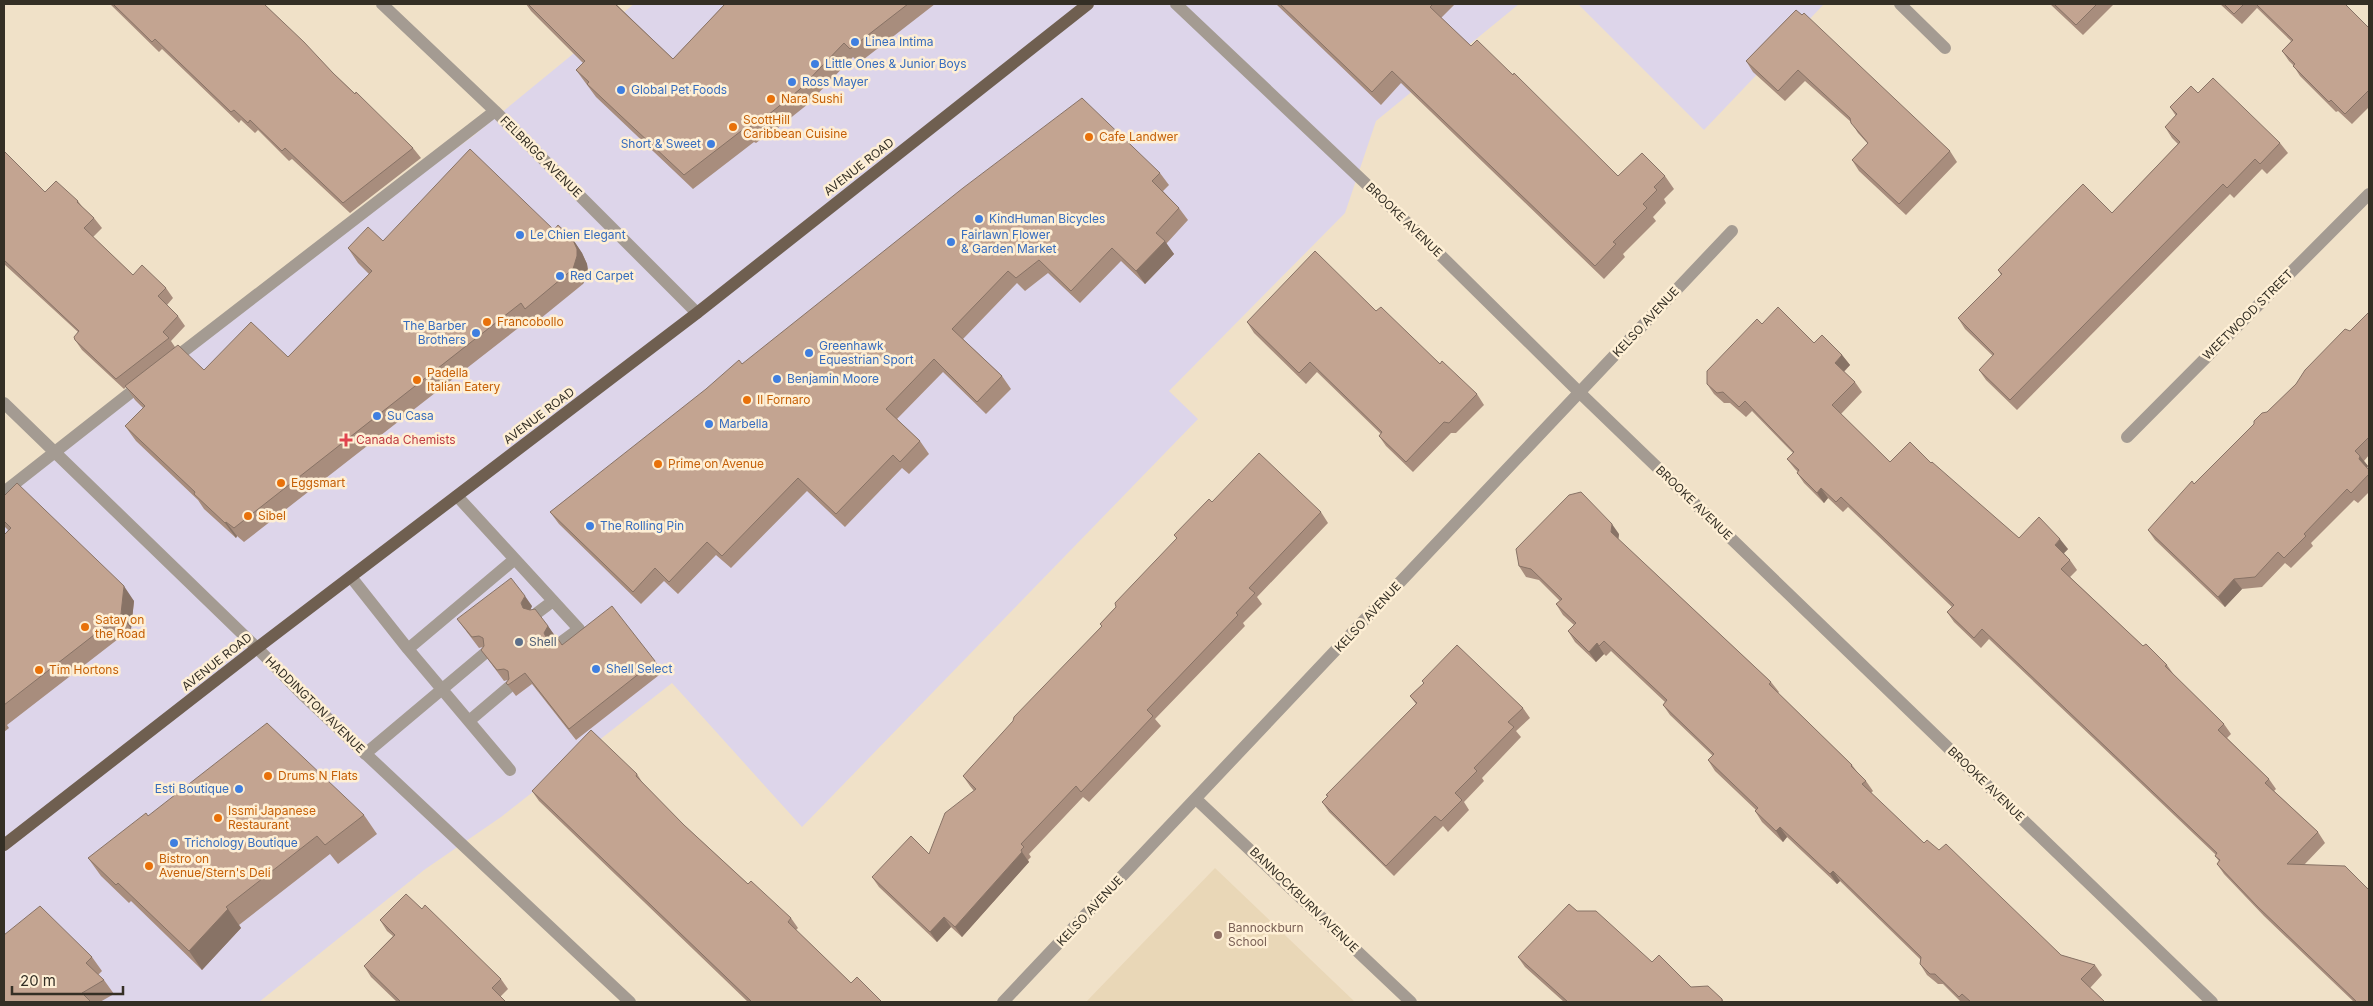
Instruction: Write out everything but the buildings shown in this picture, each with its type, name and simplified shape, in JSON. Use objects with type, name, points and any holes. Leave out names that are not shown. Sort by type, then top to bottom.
[{"type":"main road","name":"AVENUE ROAD","points":[[4,845],[257,648],[697,313],[1088,4]]},
{"type":"street","name":"FELBRIGG AVENUE","points":[[382,4],[495,111],[697,313]]},
{"type":"street","name":"BROOKE AVENUE","points":[[1176,4],[1411,226],[1579,392],[2212,1002]]},
{"type":"street","points":[[1900,4],[1945,48]]},
{"type":"street","points":[[4,492],[495,111]]},
{"type":"street","name":"WEETWOOD STREET","points":[[2126,437],[2369,194]]},
{"type":"street","name":"KELSO AVENUE","points":[[1004,1002],[1732,231]]},
{"type":"street","name":"HADDINGTON AVENUE","points":[[4,403],[304,696],[630,1002]]},
{"type":"street","points":[[457,496],[579,629],[560,643]]},
{"type":"street","points":[[408,649],[515,559]]},
{"type":"street","points":[[351,577],[408,649],[510,770]]},
{"type":"street","points":[[537,613],[553,601]]},
{"type":"street","points":[[365,754],[441,688],[484,654]]},
{"type":"street","points":[[469,721],[509,687]]},
{"type":"street","name":"BANNOCKBURN AVENUE","points":[[1196,799],[1410,1002]]},
{"type":"shaded area","points":[[634,4],[1519,4],[1376,121],[1345,213],[1169,391],[1198,419],[802,827],[672,683],[501,817],[424,870],[259,1002],[4,1002],[4,494],[66,438],[473,136]]},
{"type":"shaded area","points":[[1578,4],[1824,4],[1704,130]]},
{"type":"shaded area","name":"Bannockburn School","points":[[1215,868],[1355,1002],[1086,1002]]},
{"type":"place","name":"Linea Intima","points":[[855,42]]},
{"type":"place","name":"Little Ones & Junior Boys","points":[[815,64]]},
{"type":"place","name":"Ross Mayer","points":[[792,82]]},
{"type":"place","name":"Global Pet Foods","points":[[621,90]]},
{"type":"place","name":"Nara Sushi","points":[[771,99]]},
{"type":"place","name":"ScottHill Caribbean Cuisine","points":[[733,127]]},
{"type":"place","name":"Cafe Landwer","points":[[1089,137]]},
{"type":"place","name":"Short & Sweet","points":[[711,144]]},
{"type":"place","name":"KindHuman Bicycles","points":[[979,219]]},
{"type":"place","name":"Le Chien Elegant","points":[[520,235]]},
{"type":"place","name":"Fairlawn Flower & Garden Market","points":[[951,242]]},
{"type":"place","name":"Red Carpet","points":[[560,276]]},
{"type":"place","name":"Francobollo","points":[[487,322]]},
{"type":"place","name":"The Barber Brothers","points":[[476,333]]},
{"type":"place","name":"Greenhawk Equestrian Sport","points":[[809,353]]},
{"type":"place","name":"Benjamin Moore","points":[[777,379]]},
{"type":"place","name":"Padella Italian Eatery","points":[[417,380]]},
{"type":"place","name":"Il Fornaro","points":[[747,400]]},
{"type":"place","name":"Su Casa","points":[[377,416]]},
{"type":"place","name":"Marbella","points":[[709,424]]},
{"type":"place","name":"Canada Chemists","points":[[346,440]]},
{"type":"place","name":"Prime on Avenue","points":[[658,464]]},
{"type":"place","name":"Eggsmart","points":[[281,483]]},
{"type":"place","name":"Sibel","points":[[248,516]]},
{"type":"place","name":"The Rolling Pin","points":[[590,526]]},
{"type":"place","name":"Satay on the Road","points":[[85,627]]},
{"type":"place","name":"Shell","points":[[519,642]]},
{"type":"place","name":"Shell Select","points":[[596,669]]},
{"type":"place","name":"Tim Hortons","points":[[39,670]]},
{"type":"place","name":"Drums N Flats","points":[[268,776]]},
{"type":"place","name":"Esti Boutique","points":[[239,789]]},
{"type":"place","name":"Issmi Japanese Restaurant","points":[[218,818]]},
{"type":"place","name":"Trichology Boutique","points":[[174,843]]},
{"type":"place","name":"Bistro on Avenue/Stern's Deli","points":[[149,866]]},
{"type":"place","name":"Bannockburn School","points":[[1218,935]]}]
